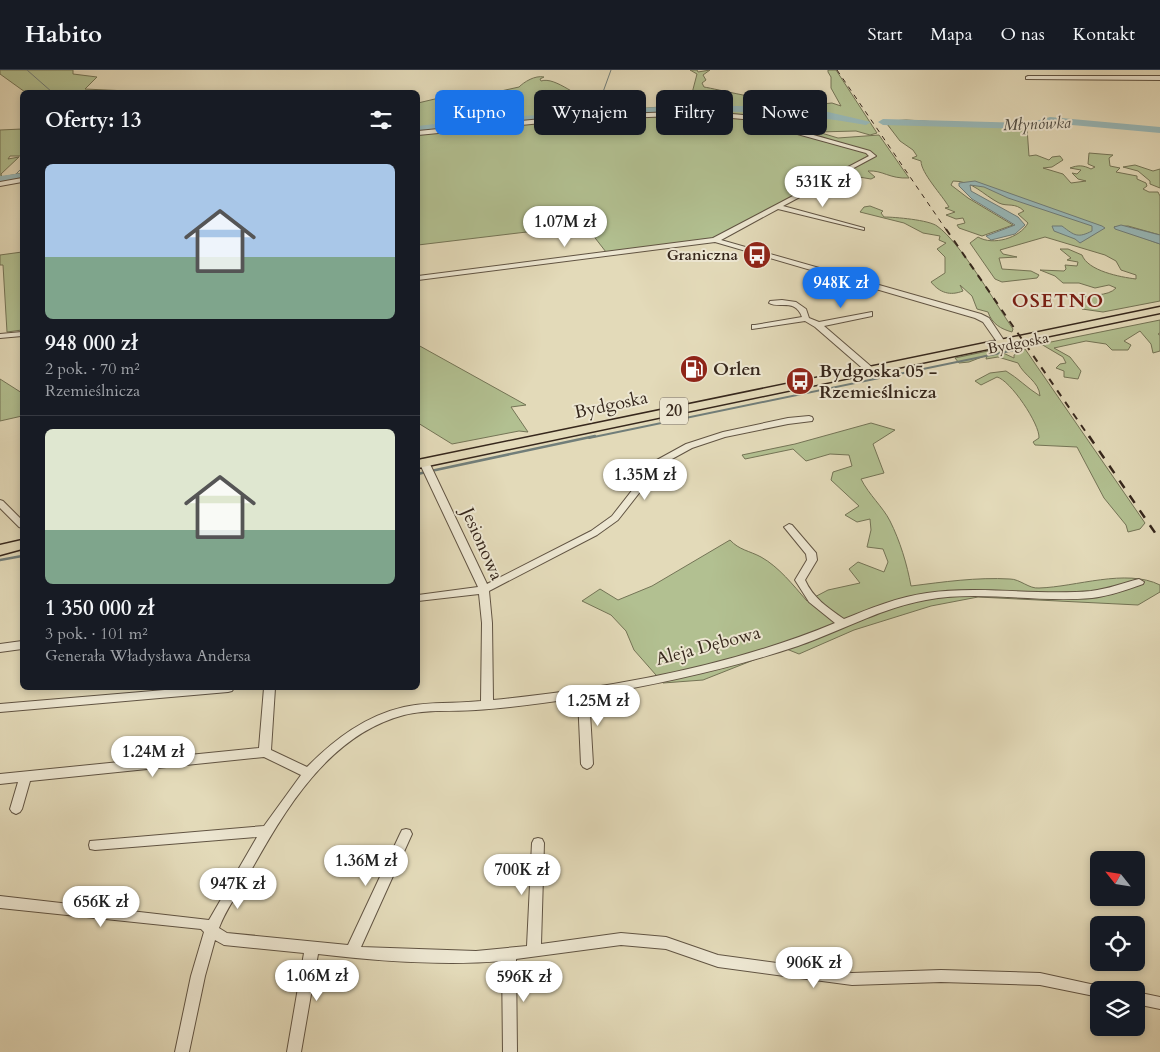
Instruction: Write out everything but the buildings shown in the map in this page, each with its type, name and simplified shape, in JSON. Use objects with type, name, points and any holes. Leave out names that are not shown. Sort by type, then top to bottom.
[{"type":"main road","name":"Bydgoska","points":[[421,463],[998,345],[1034,342],[1106,322],[1160,310]]},
{"type":"main road","points":[[0,550],[20,545]]},
{"type":"street","points":[[1028,78],[1160,78]]},
{"type":"street","points":[[420,133],[641,114],[720,114],[743,118],[872,154],[871,159],[715,240],[420,278]]},
{"type":"street","points":[[0,184],[20,180]]},
{"type":"street","points":[[778,207],[862,229]]},
{"type":"street","points":[[715,240],[978,316],[986,320],[998,345]]},
{"type":"street","points":[[773,303],[793,304],[803,311],[806,318],[818,325],[871,371]]},
{"type":"street","points":[[818,325],[869,314]]},
{"type":"street","points":[[755,327],[806,318]]},
{"type":"street","points":[[0,336],[20,334]]},
{"type":"street","points":[[420,598],[484,590],[606,526],[622,510],[658,463],[673,453],[723,435],[788,420],[809,419]]},
{"type":"street","name":"Jesionowa","points":[[421,463],[484,590],[488,623],[487,705]]},
{"type":"street","points":[[0,503],[20,523]]},
{"type":"street","points":[[788,528],[811,553],[812,560],[800,580],[804,591],[817,605],[843,624]]},
{"type":"street","name":"Aleja Dębowa","points":[[182,1052],[212,930],[267,831],[308,773],[361,728],[404,711],[487,705],[583,692],[687,672],[808,638],[843,624],[927,596],[958,593],[1109,593],[1139,582]]},
{"type":"street","points":[[0,648],[20,645]]},
{"type":"street","points":[[0,708],[205,690]]},
{"type":"street","points":[[265,752],[269,690]]},
{"type":"street","points":[[583,692],[587,764]]},
{"type":"street","points":[[0,779],[265,752],[308,773]]},
{"type":"street","points":[[16,809],[24,777]]},
{"type":"street","points":[[95,845],[267,831]]},
{"type":"street","points":[[352,952],[406,834]]},
{"type":"street","points":[[534,950],[538,843]]},
{"type":"street","points":[[0,902],[204,924],[224,940],[414,957],[509,954],[621,939],[643,940],[666,944],[718,961],[852,979],[941,976],[1040,979],[1090,989]]},
{"type":"street","points":[[294,1052],[312,947]]},
{"type":"street","points":[[509,954],[510,1052]]},
{"type":"street","points":[[1145,1000],[1160,1003]]},
{"type":"green space","points":[[0,70],[73,70],[73,74],[97,77],[85,89],[106,90],[22,90],[0,74]]},
{"type":"green space","points":[[690,70],[697,70],[698,72],[710,70],[703,75],[706,80],[702,83],[704,87],[719,90],[693,90],[697,74]]},
{"type":"green space","points":[[828,70],[836,70],[877,133],[870,135],[856,131],[827,132],[827,103],[841,106],[831,88],[831,77]]},
{"type":"green space","points":[[537,77],[544,77],[540,79],[541,81],[554,82],[570,90],[534,90],[534,135],[646,135],[646,108],[656,107],[656,135],[733,135],[733,93],[743,95],[743,135],[827,135],[838,138],[879,135],[909,178],[868,171],[875,177],[871,179],[859,177],[839,182],[831,180],[848,167],[711,239],[606,252],[585,225],[420,245],[420,134],[435,132],[435,135],[524,135],[524,90],[506,90],[519,87],[530,79]]},
{"type":"green space","points":[[435,99],[435,128],[420,130],[420,103]]},
{"type":"green space","points":[[906,120],[1027,128],[1029,156],[1036,155],[1049,160],[1052,157],[1060,156],[1063,160],[1052,167],[1043,168],[1063,174],[1071,183],[1086,181],[1078,179],[1072,173],[1077,174],[1081,170],[1070,168],[1080,166],[1091,169],[1095,167],[1088,164],[1089,153],[1113,155],[1109,158],[1110,166],[1120,168],[1116,172],[1137,176],[1137,179],[1146,183],[1147,186],[1143,189],[1149,192],[1158,192],[1160,196],[1160,235],[1128,226],[1114,227],[1160,244],[1160,301],[1103,312],[1082,309],[1076,300],[1078,298],[1108,293],[1116,288],[1109,285],[1095,288],[1079,283],[1063,283],[1055,276],[1040,270],[1064,271],[1066,269],[1065,265],[1077,266],[1078,262],[1067,260],[1071,258],[1060,249],[1068,249],[1082,255],[1085,261],[1105,272],[1136,279],[1136,275],[1121,270],[1116,261],[1105,255],[1045,237],[1000,250],[1003,254],[1017,257],[999,258],[1002,269],[1031,271],[1039,275],[1037,278],[1002,282],[995,279],[970,243],[978,237],[991,241],[1006,239],[1019,233],[1028,223],[1018,214],[1024,211],[1021,208],[999,203],[966,183],[953,181],[951,185],[968,198],[1013,225],[982,236],[959,228],[957,225],[965,223],[963,218],[956,219],[946,215],[955,212],[945,208],[949,207],[924,172],[921,161],[912,158],[917,156],[913,150],[900,141],[887,124],[891,121]]},
{"type":"green space","points":[[20,129],[20,156],[10,156],[8,159],[19,157],[1,174],[2,177],[20,173],[20,177],[0,180],[0,130]]},
{"type":"green space","points":[[1135,165],[1153,171],[1160,169],[1160,188],[1150,184],[1150,181],[1138,171],[1123,167]]},
{"type":"green space","points":[[870,206],[883,211],[881,213],[884,217],[927,222],[937,226],[967,259],[1013,329],[1012,332],[997,325],[988,312],[977,309],[972,296],[960,285],[963,291],[950,293],[938,289],[931,282],[945,273],[945,257],[937,249],[946,243],[939,240],[940,236],[923,233],[904,223],[860,212],[864,207]]},
{"type":"green space","points":[[20,252],[20,330],[7,332],[3,265],[0,265],[0,255]]},
{"type":"green space","points":[[1160,320],[1160,333],[1158,334],[1160,335],[1160,351],[1153,353],[1151,344],[1140,331],[1124,341],[1131,345],[1128,350],[1112,350],[1106,344],[1086,341],[1054,348],[1070,357],[1081,371],[1078,379],[1064,377],[1064,371],[1056,368],[1060,364],[1066,363],[1063,357],[1041,344]]},
{"type":"green space","points":[[420,346],[526,405],[511,407],[528,432],[519,431],[452,444],[420,424]]},
{"type":"green space","points":[[1002,348],[1010,349],[1003,353],[1014,358],[1014,355],[1025,349],[1145,523],[1140,529],[1128,532],[1126,525],[1104,498],[1077,447],[1035,445],[1033,442],[1039,438],[1035,423],[1023,403],[1003,380],[997,377],[981,385],[975,381],[990,373],[1006,371],[1040,396],[1037,386],[1018,363],[998,357],[986,359],[987,355],[969,362],[959,363],[955,358]]},
{"type":"green space","points":[[0,379],[20,392],[20,416],[0,421]]},
{"type":"green space","points":[[871,423],[895,430],[873,444],[884,473],[861,479],[894,529],[903,553],[911,586],[960,580],[1014,579],[1039,588],[1117,578],[1132,578],[1147,580],[1160,585],[1160,592],[1138,605],[978,597],[931,606],[854,630],[799,654],[784,648],[703,680],[663,683],[634,650],[626,631],[611,615],[582,601],[600,589],[618,600],[652,586],[730,540],[737,546],[761,557],[774,566],[807,601],[828,590],[860,583],[849,569],[858,562],[884,572],[888,562],[883,549],[867,547],[871,530],[870,519],[857,522],[845,515],[859,506],[831,480],[833,472],[852,466],[849,455],[830,454],[806,461],[793,449],[745,459],[742,455],[795,444]]},
{"type":"water","points":[[975,181],[1105,228],[1080,243],[1075,239],[1054,231],[1052,226],[1062,226],[1074,234],[1083,235],[1092,231],[1092,226],[1008,198],[984,187],[970,185],[971,191],[1018,217],[1025,225],[1015,234],[991,240],[986,236],[1015,225],[972,199],[959,186],[959,183]]},
{"type":"water","points":[[1121,225],[1160,235],[1160,244],[1115,229],[1114,227]]},
{"type":"waterway","points":[[27,70],[50,90]]},
{"type":"waterway","points":[[604,90],[611,70]]},
{"type":"waterway","name":"Młynówka","points":[[420,129],[477,122],[672,109],[756,109],[828,115],[866,122]]},
{"type":"waterway","name":"Młynówka","points":[[883,122],[1030,126],[1050,120],[1160,130]]},
{"type":"waterway","points":[[13,177],[20,170]]},
{"type":"waterway","name":"Młynówka","points":[[0,179],[20,176]]},
{"type":"waterway","points":[[589,438],[1015,350]]},
{"type":"waterway","points":[[431,471],[595,436]]},
{"type":"waterway","points":[[420,474],[426,472]]},
{"type":"waterway","points":[[0,560],[20,556]]},
{"type":"railway","points":[[837,70],[947,231]]},
{"type":"railway","points":[[946,229],[1090,438]]},
{"type":"railway","points":[[1089,436],[1160,540]]},
{"type":"place","name":"Graniczna","points":[[757,255]]},
{"type":"place","name":"Orlen","points":[[694,369]]},
{"type":"place","name":"Bydgoska 05 - Rzemieślnicza","points":[[800,381]]},
{"type":"district","name":"OSETNO","points":[[1058,301]]}]
